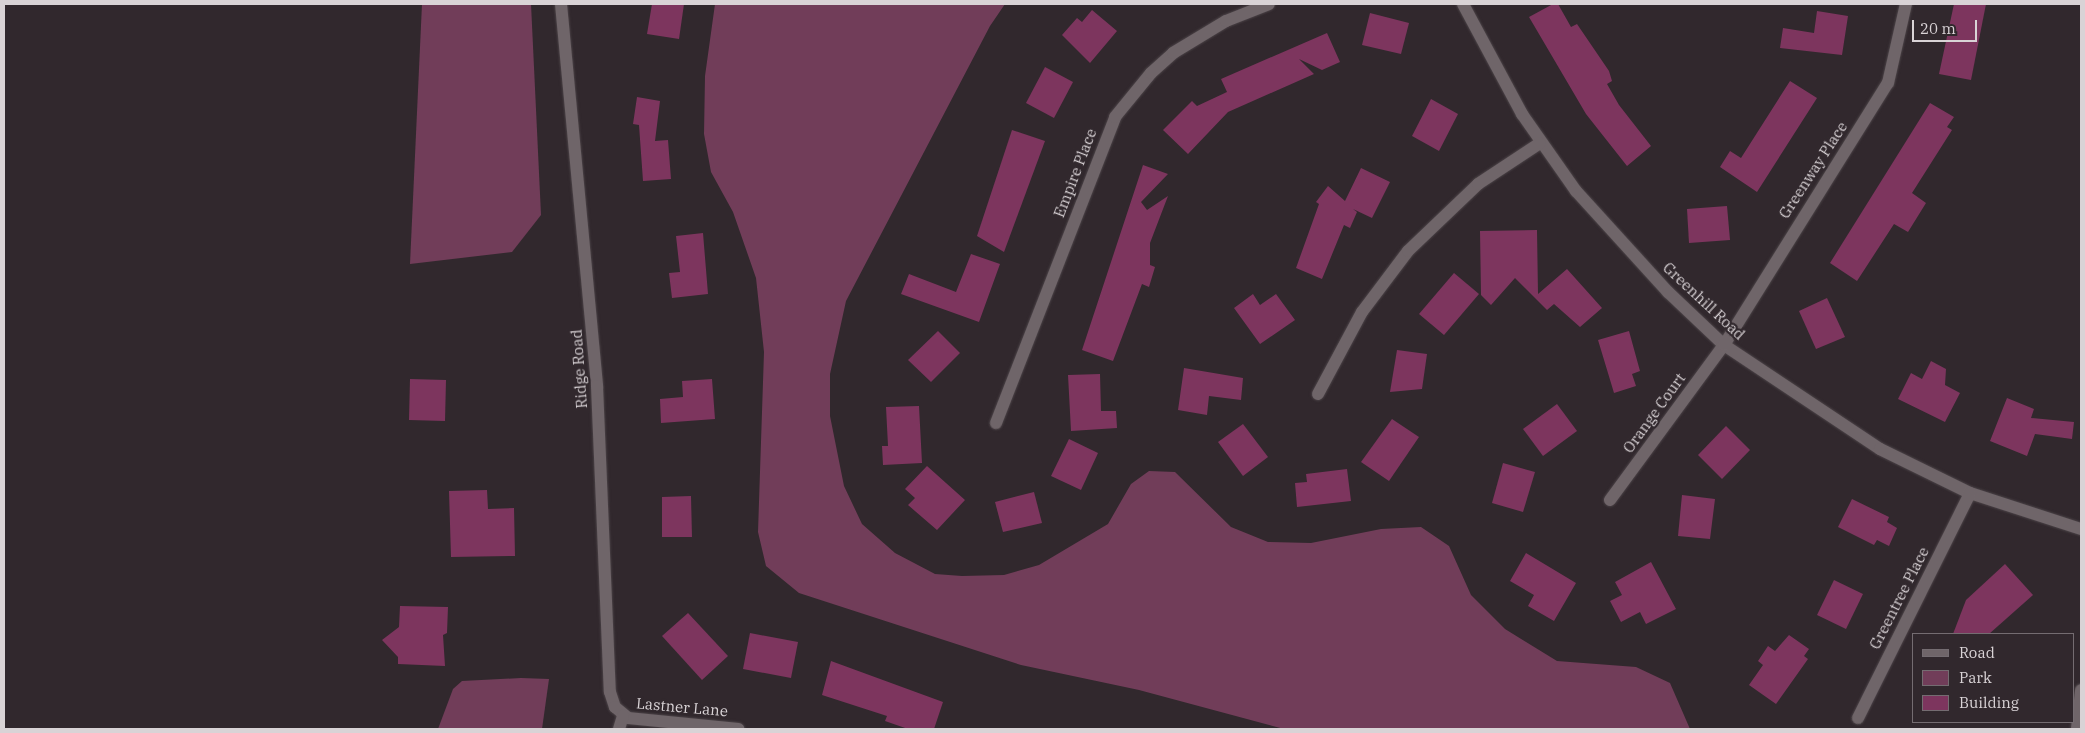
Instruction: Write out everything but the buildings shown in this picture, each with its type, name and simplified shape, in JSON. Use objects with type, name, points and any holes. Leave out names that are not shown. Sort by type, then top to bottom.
[{"type":"street","name":"Ridge Road","points":[[561,4],[597,386],[606,663],[612,700],[623,716]]},
{"type":"street","name":"Empire Place","points":[[996,423],[1119,111],[1173,53],[1226,21],[1269,4]]},
{"type":"street","name":"Greenhill Road","points":[[1463,4],[1540,143],[1623,245],[1724,345],[1880,449],[1970,493],[2081,529]]},
{"type":"street","name":"Greenway Place","points":[[1724,345],[1888,83],[1906,4]]},
{"type":"street","points":[[1318,394],[1357,319],[1408,251],[1478,184],[1540,143]]},
{"type":"street","name":"Orange Court","points":[[1610,500],[1724,345]]},
{"type":"street","name":"Greentree Place","points":[[1858,718],[1970,493]]},
{"type":"street","points":[[2077,729],[2081,690]]},
{"type":"street","points":[[619,729],[623,716]]},
{"type":"street","name":"Lastner Lane","points":[[623,716],[738,729]]},
{"type":"green space","points":[[422,4],[531,4],[541,215],[512,252],[410,264]]},
{"type":"green space","points":[[715,4],[1005,4],[990,26],[846,301],[830,374],[830,416],[844,486],[862,524],[895,553],[935,574],[962,576],[1004,575],[1039,565],[1108,524],[1131,484],[1149,471],[1175,472],[1231,527],[1268,542],[1311,543],[1381,529],[1421,527],[1449,546],[1471,595],[1505,629],[1557,661],[1636,667],[1670,683],[1690,729],[1284,729],[1139,690],[1021,665],[799,593],[766,566],[758,532],[764,352],[756,278],[733,212],[711,172],[704,134],[705,76]]},
{"type":"green space","points":[[521,678],[549,679],[542,729],[438,729],[453,689],[462,681]]}]
